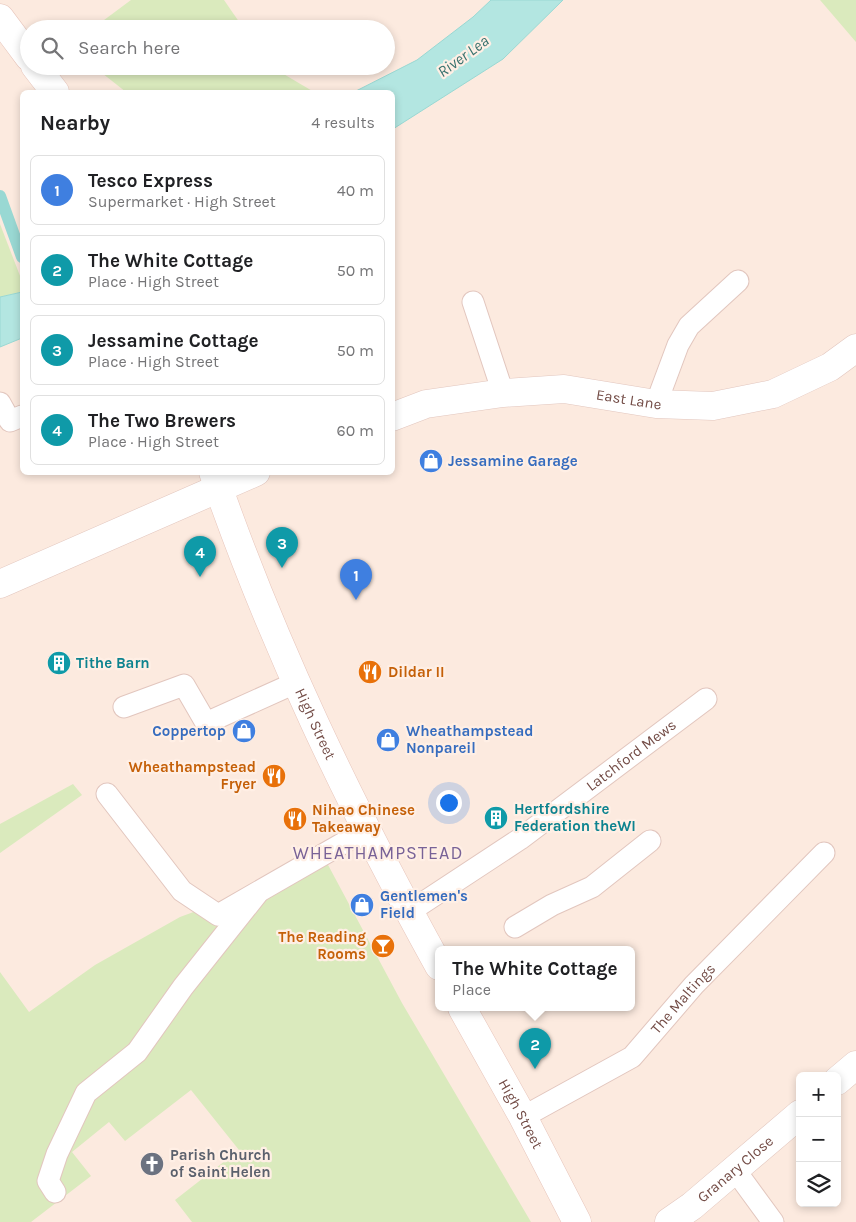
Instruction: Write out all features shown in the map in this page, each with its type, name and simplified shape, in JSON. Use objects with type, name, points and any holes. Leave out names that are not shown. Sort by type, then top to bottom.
[{"type":"street","points":[[42,75],[53,90]]},
{"type":"street","name":"East Lane","points":[[395,416],[426,404],[503,393],[564,389],[656,404],[713,406],[773,394],[830,367],[856,348]]},
{"type":"street","points":[[0,584],[216,481],[243,475]]},
{"type":"street","name":"High Street","points":[[216,481],[245,561],[295,683],[366,830],[435,959]]},
{"type":"street","name":"High Street","points":[[464,1011],[523,1118],[577,1222]]},
{"type":"street","points":[[841,1078],[856,1065]]},
{"type":"street","name":"Granary Close","points":[[669,1222],[692,1206],[797,1117]]},
{"type":"lane","points":[[656,404],[678,345],[689,326],[738,281]]},
{"type":"lane","points":[[473,302],[503,393]]},
{"type":"lane","points":[[0,403],[10,421],[20,417]]},
{"type":"lane","points":[[124,707],[184,685],[206,724],[295,683]]},
{"type":"lane","name":"Latchford Mews","points":[[409,912],[520,840],[706,699]]},
{"type":"lane","points":[[107,794],[182,891],[218,915],[366,830]]},
{"type":"lane","points":[[515,926],[552,905],[592,887],[650,841]]},
{"type":"lane","name":"The Maltings","points":[[523,1118],[632,1057],[694,985],[824,853]]},
{"type":"lane","points":[[55,1192],[48,1182],[57,1154],[86,1093],[137,1052],[183,987],[257,894]]},
{"type":"lane","points":[[735,1170],[773,1222]]},
{"type":"green space","points":[[131,0],[224,0],[238,20],[104,20]]},
{"type":"green space","points":[[820,0],[856,0],[856,42]]},
{"type":"green space","points":[[104,75],[285,75],[311,90],[123,90]]},
{"type":"green space","points":[[0,224],[20,276],[20,292],[0,297]]},
{"type":"green space","points":[[73,784],[82,795],[0,853],[0,824]]},
{"type":"green space","points":[[327,863],[402,1003],[531,1222],[192,1222],[175,1200],[239,1150],[191,1090],[125,1141],[109,1122],[72,1152],[91,1176],[31,1222],[0,1222],[0,972],[29,1012],[95,965],[180,917]]},
{"type":"water","name":"River Lea","points":[[491,0],[563,0],[503,59],[395,128],[395,90],[358,90],[387,75],[395,75],[395,71],[417,60],[473,17]]},
{"type":"water","points":[[20,292],[20,339],[0,347],[0,297]]},
{"type":"waterway","points":[[0,196],[20,251]]},
{"type":"place","name":"Jessamine Garage","points":[[431,461]]},
{"type":"place","name":"Jessamine Cottage","points":[[282,568]]},
{"type":"place","name":"The Two Brewers","points":[[200,577]]},
{"type":"place","name":"Tesco Express","points":[[356,600]]},
{"type":"place","name":"Tithe Barn","points":[[59,663]]},
{"type":"place","name":"Dildar II","points":[[370,672]]},
{"type":"place","name":"Coppertop","points":[[244,731]]},
{"type":"place","name":"Wheathampstead Nonpareil","points":[[388,740]]},
{"type":"place","name":"Wheathampstead Fryer","points":[[274,776]]},
{"type":"place","name":"Hertfordshire Federation theWI","points":[[496,818]]},
{"type":"place","name":"Nihao Chinese Takeaway","points":[[295,819]]},
{"type":"place","name":"Gentlemen's Field","points":[[362,905]]},
{"type":"place","name":"The Reading Rooms","points":[[383,946]]},
{"type":"place","name":"The White Cottage","points":[[535,1069]]},
{"type":"place","name":"Parish Church of Saint Helen","points":[[152,1164]]},
{"type":"district","name":"WHEATHAMPSTEAD","points":[[378,853]]}]
